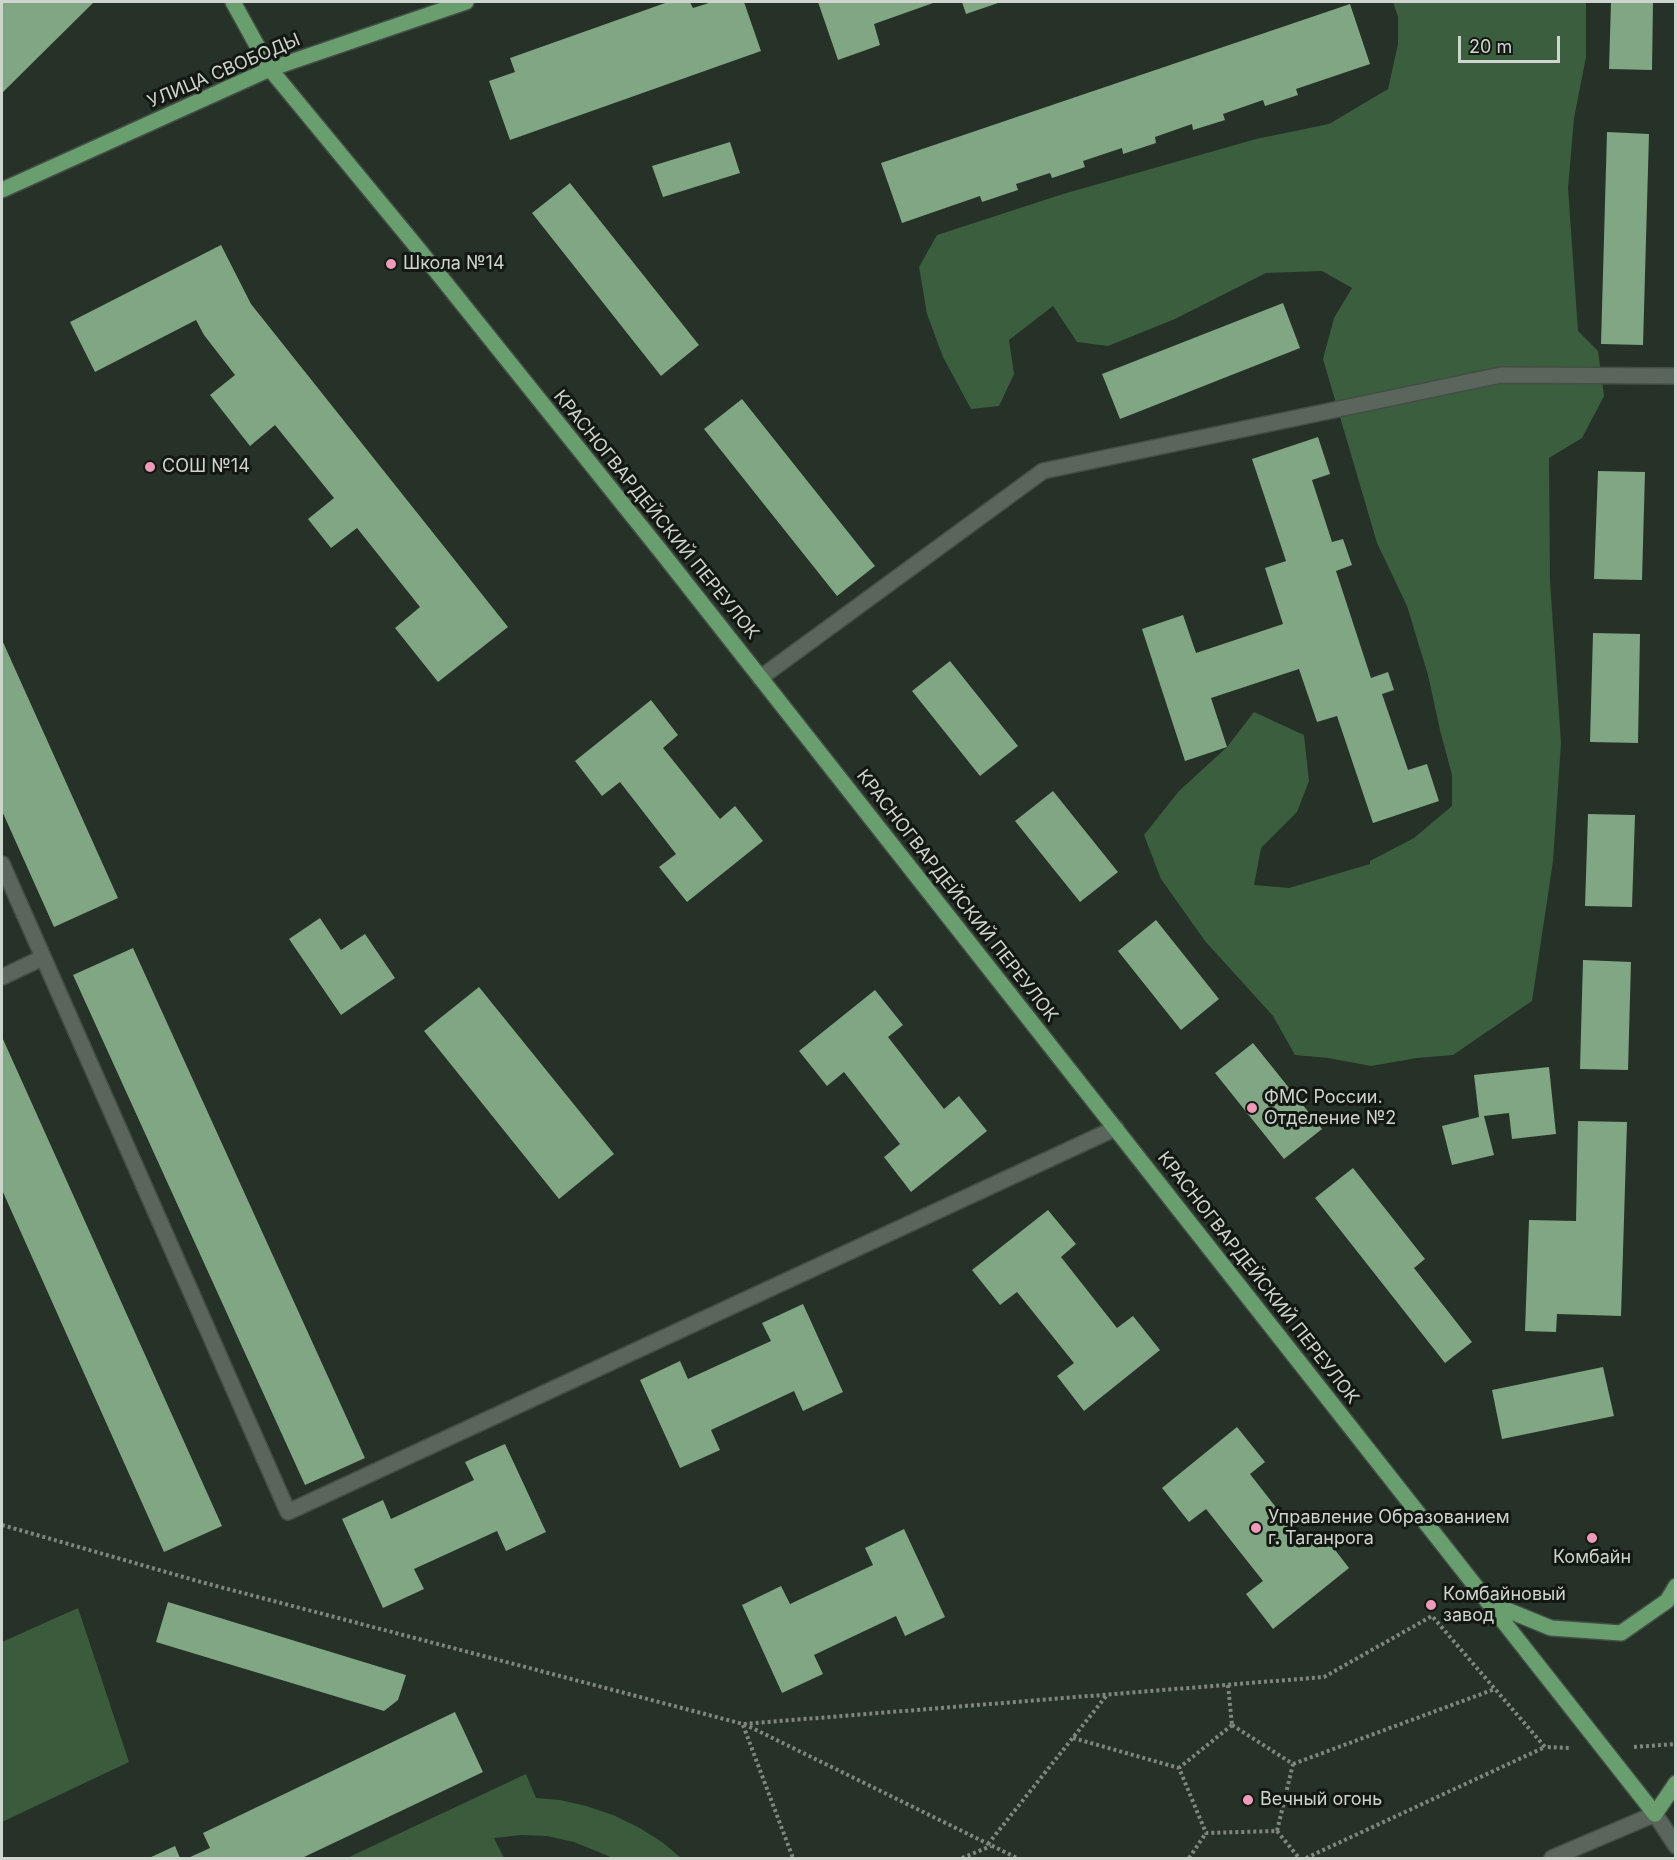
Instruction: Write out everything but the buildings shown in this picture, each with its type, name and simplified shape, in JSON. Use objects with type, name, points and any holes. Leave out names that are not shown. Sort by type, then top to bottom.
[{"type":"main road","name":"КРАСНОГВАРДЕЙСКИЙ ПЕРЕУЛОК","points":[[233,2],[270,69],[416,246],[760,678],[1655,1814]]},
{"type":"main road","name":"УЛИЦА СВОБОДЫ","points":[[2,190],[270,69],[466,2]]},
{"type":"main road","points":[[1487,1602],[1551,1628],[1622,1633],[1667,1601],[1676,1586]]},
{"type":"main road","points":[[1655,1814],[1676,1783]]},
{"type":"street","points":[[760,678],[1043,471],[1500,375],[1676,376]]},
{"type":"street","points":[[2,864],[288,1512],[1116,1128]]},
{"type":"street","points":[[2,977],[42,958]]},
{"type":"street","points":[[1552,1858],[1655,1814],[1676,1846]]},
{"type":"path","points":[[2,1525],[213,1585],[743,1724],[1017,1858]]},
{"type":"path","points":[[743,1724],[1324,1677],[1432,1616],[1545,1747]]},
{"type":"path","points":[[1228,1685],[1232,1725]]},
{"type":"path","points":[[1293,1764],[1495,1689]]},
{"type":"path","points":[[962,1858],[990,1845],[1107,1694]]},
{"type":"path","points":[[743,1724],[793,1858]]},
{"type":"path","points":[[1232,1725],[1293,1764]]},
{"type":"path","points":[[1179,1768],[1232,1725]]},
{"type":"path","points":[[1073,1738],[1179,1768]]},
{"type":"path","points":[[1306,1858],[1545,1747],[1604,1749],[1676,1744]]},
{"type":"path","points":[[1277,1831],[1293,1764]]},
{"type":"path","points":[[1179,1768],[1206,1833]]},
{"type":"path","points":[[1206,1833],[1277,1831]]},
{"type":"path","points":[[1277,1831],[1299,1858]]},
{"type":"path","points":[[1189,1858],[1206,1833]]},
{"type":"path","points":[[975,1858],[976,1852]]},
{"type":"green space","points":[[1393,2],[1586,2],[1586,57],[1574,118],[1568,188],[1578,331],[1598,351],[1604,396],[1582,438],[1549,458],[1550,581],[1561,743],[1553,861],[1532,1001],[1453,1055],[1417,1058],[1371,1066],[1295,1055],[1273,1016],[1205,941],[1161,879],[1144,835],[1179,791],[1227,747],[1254,712],[1304,735],[1309,781],[1297,812],[1261,848],[1254,885],[1289,888],[1370,864],[1370,861],[1414,838],[1452,806],[1452,775],[1428,675],[1407,606],[1377,543],[1323,359],[1334,318],[1352,288],[1322,271],[1266,273],[1175,319],[1108,346],[1077,342],[1053,306],[1009,340],[1014,374],[999,406],[971,409],[943,357],[927,314],[919,267],[937,235],[1063,194],[1256,139],[1329,124],[1388,89],[1398,44],[1398,17]]},
{"type":"green space","points":[[78,1608],[129,1762],[2,1822],[2,1642]]},
{"type":"green space","points":[[526,1774],[536,1798],[560,1800],[613,1815],[662,1842],[681,1858],[613,1858],[574,1842],[547,1836],[521,1835],[494,1838],[504,1858],[347,1858]]},
{"type":"place","name":"Школа №14","points":[[391,264]]},
{"type":"place","name":"СОШ №14","points":[[150,467]]},
{"type":"place","name":"ФМС России. Отделение №2","points":[[1252,1108]]},
{"type":"place","name":"Управление Образованием г. Таганрога","points":[[1256,1528]]},
{"type":"place","name":"Комбайн","points":[[1592,1538]]},
{"type":"place","name":"Комбайновый завод","points":[[1431,1605]]},
{"type":"place","name":"Вечный огонь","points":[[1248,1800]]}]
